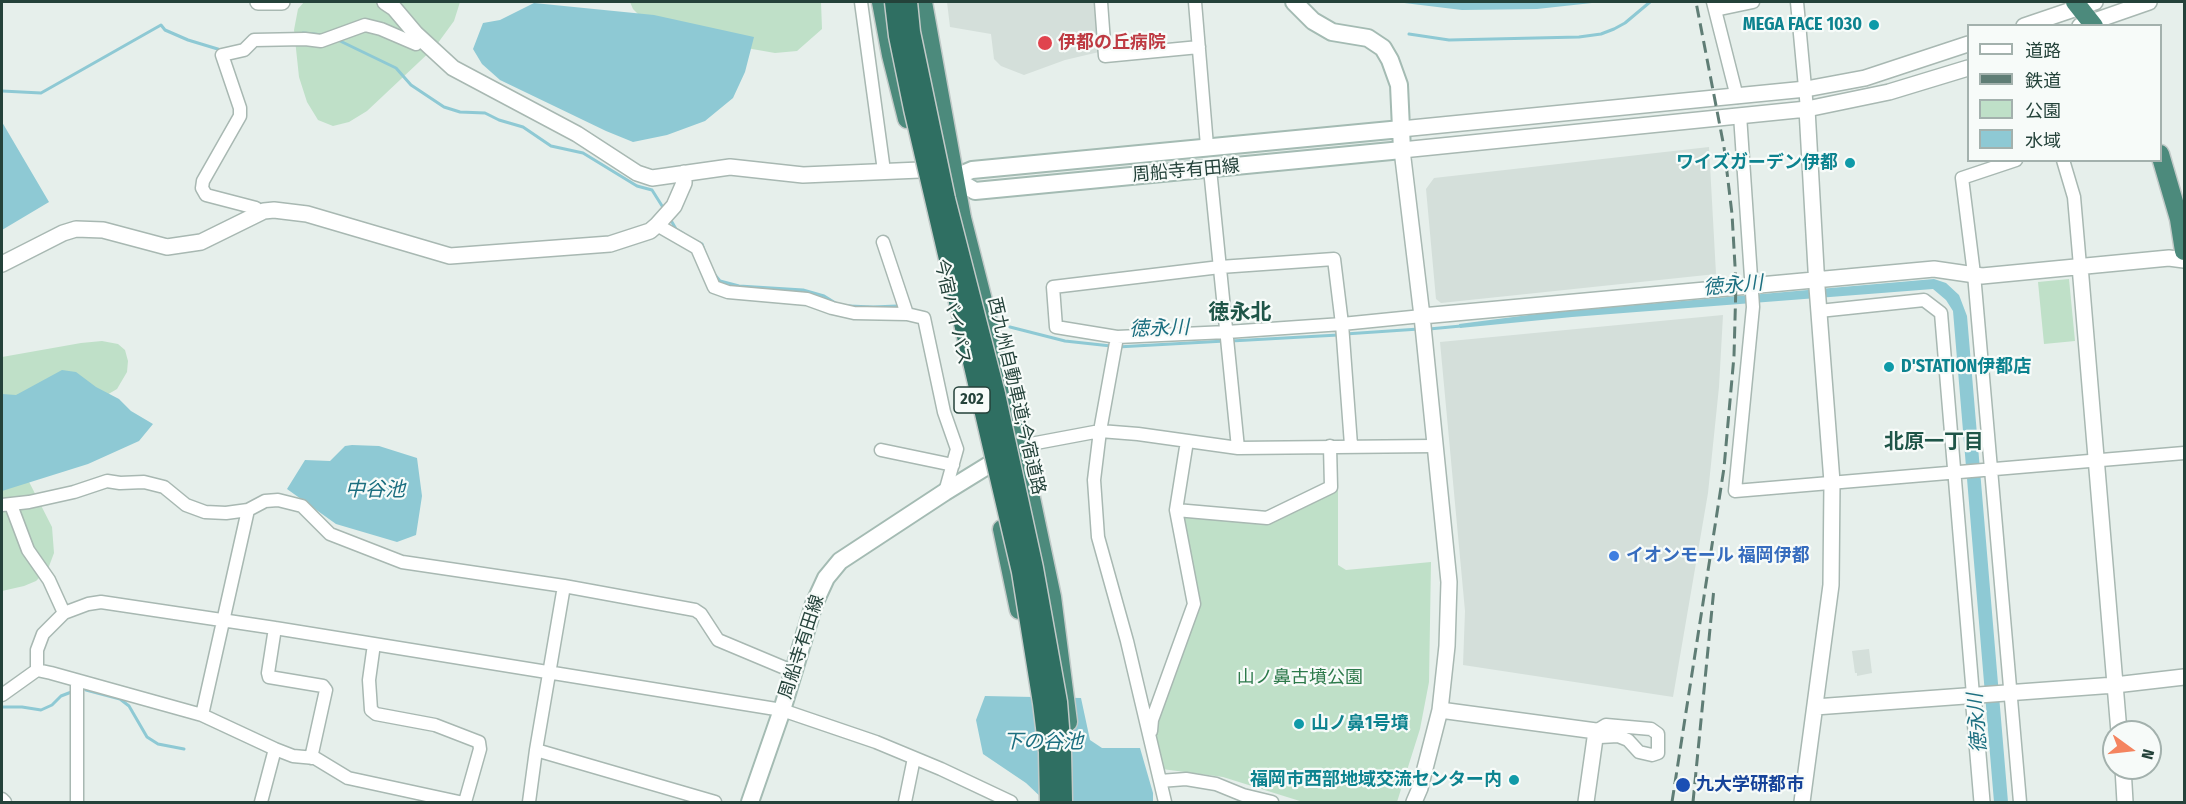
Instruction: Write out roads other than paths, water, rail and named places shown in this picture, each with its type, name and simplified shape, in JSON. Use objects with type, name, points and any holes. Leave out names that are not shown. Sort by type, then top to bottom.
[{"type":"highway","name":"今宿バイパス","points":[[881,2],[891,55],[920,170],[1018,607],[1033,691],[1041,802]]},
{"type":"highway","name":"西九州自動車道;今宿道路","points":[[894,2],[898,36],[915,121],[1021,572],[1048,752],[1049,802]]},
{"type":"highway","name":"西九州自動車道;今宿道路","points":[[908,2],[911,32],[933,141],[996,394],[1045,621],[1058,702],[1064,802]]},
{"type":"highway","name":"今宿バイパス","points":[[923,2],[953,178],[1020,446],[1054,608],[1066,699],[1071,802]]},
{"type":"highway","points":[[2162,161],[2179,219],[2184,251]]},
{"type":"main road","points":[[1294,2],[1313,21],[1332,32],[1368,38],[1383,48],[1399,85],[1402,150]]},
{"type":"main road","name":"周船寺有田線","points":[[953,178],[972,170],[1401,129]]},
{"type":"main road","name":"周船寺有田線","points":[[920,170],[953,178],[975,191],[1402,150]]},
{"type":"main road","name":"周船寺有田線","points":[[750,802],[782,710],[814,604],[826,578],[840,561],[1020,446]]},
{"type":"street","points":[[258,2],[282,2]]},
{"type":"street","points":[[385,2],[394,8],[421,39],[453,68],[577,134],[637,173],[652,178],[730,167],[803,175],[920,170]]},
{"type":"street","points":[[861,2],[884,171]]},
{"type":"street","points":[[1101,2],[1105,56],[1198,47]]},
{"type":"street","points":[[1195,2],[1207,146]]},
{"type":"street","points":[[1737,97],[1714,6],[1753,2]]},
{"type":"street","points":[[1797,2],[1806,89],[1817,284],[1832,482],[1831,585],[1802,802]]},
{"type":"street","points":[[2034,24],[2149,2]]},
{"type":"street","points":[[259,214],[256,208],[206,195],[202,188],[203,181],[240,116],[240,108],[222,56],[244,50],[254,40],[321,41],[364,25],[381,29],[416,44],[421,39]]},
{"type":"street","points":[[1401,129],[1806,89],[1866,78],[1967,44]]},
{"type":"street","points":[[1414,802],[1420,788],[1440,710],[1447,646],[1449,582],[1422,316],[1402,150],[1807,109],[1889,92],[1967,68]]},
{"type":"street","points":[[1740,115],[1753,307],[1735,491],[2184,453]]},
{"type":"street","points":[[2010,162],[1962,178],[1974,274],[2020,802]]},
{"type":"street","points":[[2065,162],[2074,197],[2118,720]]},
{"type":"street","points":[[1210,169],[1238,448]]},
{"type":"street","points":[[2,264],[63,233],[76,229],[104,230],[167,247],[201,242],[259,214],[274,210],[307,214],[450,256],[610,244],[650,231],[663,219],[684,183],[684,173]]},
{"type":"street","points":[[663,219],[696,248],[714,287],[728,292],[807,299],[854,313],[907,314],[924,318],[944,412],[957,449],[945,492]]},
{"type":"street","points":[[883,242],[907,314]]},
{"type":"street","points":[[1351,446],[1343,343],[1341,324],[1334,259],[1220,267],[1053,287],[1056,327],[1117,337],[1341,324],[1752,286],[1817,284],[1934,269],[1982,276],[2169,258],[2184,260]]},
{"type":"street","points":[[1819,307],[1924,300],[1941,313],[1982,802]]},
{"type":"street","points":[[1117,337],[1100,431],[1094,480],[1098,537],[1127,641],[1165,802]]},
{"type":"street","points":[[1020,446],[1100,431],[1238,448],[1434,446]]},
{"type":"street","points":[[1150,737],[1152,720],[1194,604],[1176,510],[1187,441]]},
{"type":"street","points":[[1176,510],[1267,518],[1330,487],[1330,446]]},
{"type":"street","points":[[881,450],[953,465]]},
{"type":"street","points":[[64,613],[49,580],[28,550],[6,505],[74,492],[108,481],[144,482],[164,487],[186,505],[205,512],[226,513],[248,510],[265,501],[278,500],[302,506],[330,534],[402,562],[564,586],[695,610],[701,614],[718,640],[792,671]]},
{"type":"street","points":[[202,715],[248,510]]},
{"type":"street","points":[[529,802],[564,586]]},
{"type":"street","points":[[37,670],[37,650],[43,634],[64,613],[101,602],[782,710],[876,742],[1011,802]]},
{"type":"street","points":[[275,628],[269,678],[323,686],[326,690],[311,758]]},
{"type":"street","points":[[374,644],[369,680],[371,710],[376,714],[435,725],[479,742],[480,749],[465,802]]},
{"type":"street","points":[[37,670],[202,715],[275,750],[293,756],[315,758],[348,778],[459,802]]},
{"type":"street","points":[[2,695],[37,670]]},
{"type":"street","points":[[1815,707],[2115,685],[2184,677]]},
{"type":"street","points":[[77,681],[77,802]]},
{"type":"street","points":[[1440,710],[1595,735],[1600,737],[1618,736],[1628,740],[1639,752],[1652,754],[1658,753],[1658,734],[1651,729],[1606,725],[1595,735],[1586,802]]},
{"type":"street","points":[[261,802],[275,750]]},
{"type":"street","points":[[536,750],[715,802]]},
{"type":"street","points":[[905,802],[914,758]]},
{"type":"street","points":[[1160,781],[1186,779],[1206,782],[1272,802]]},
{"type":"street","points":[[2123,780],[2126,802]]},
{"type":"water","points":[[1396,2],[1601,2],[1537,9],[1462,10]]},
{"type":"water","points":[[534,3],[654,15],[754,37],[745,72],[733,98],[705,121],[667,135],[633,142],[500,80],[482,64],[473,49],[483,23],[500,20]]},
{"type":"water","points":[[2,122],[49,202],[2,230]]},
{"type":"water","name":"徳永川","points":[[1934,279],[1946,283],[1959,295],[1967,316],[2008,802],[1994,802],[1953,311],[1946,300],[1933,289],[1460,328],[1459,324],[1544,313]]},
{"type":"water","points":[[62,370],[76,372],[153,424],[139,441],[88,464],[2,491],[2,394],[16,395]]},
{"type":"water","name":"中谷池","points":[[345,446],[379,446],[417,458],[422,496],[416,535],[397,542],[336,524],[287,489],[305,460],[330,461]]},
{"type":"water","name":"下の谷池","points":[[985,696],[1081,698],[1090,740],[1102,748],[1140,748],[1153,793],[1153,802],[1046,802],[1026,783],[983,754],[976,720]]},
{"type":"waterway","points":[[1409,34],[1449,40],[1579,37],[1601,34],[1614,29],[1625,23],[1650,2]]},
{"type":"waterway","points":[[2,91],[41,93],[161,25],[165,30],[188,40],[221,50]]},
{"type":"waterway","points":[[303,33],[323,35]]},
{"type":"waterway","points":[[338,40],[396,68],[411,85],[444,107],[460,112],[485,113],[523,127],[551,146],[583,153],[637,186],[652,190],[664,209]]},
{"type":"waterway","points":[[669,217],[676,229],[684,234]]},
{"type":"waterway","points":[[698,242],[702,244],[706,256]]},
{"type":"waterway","points":[[715,275],[720,281],[739,286],[803,290],[824,296],[837,304]]},
{"type":"waterway","points":[[849,306],[897,306]]},
{"type":"waterway","name":"徳永川","points":[[1429,329],[1461,326]]},
{"type":"waterway","name":"徳永川","points":[[1010,327],[1065,341],[1111,346]]},
{"type":"waterway","name":"徳永川","points":[[1345,334],[1419,329]]},
{"type":"waterway","name":"徳永川","points":[[1231,341],[1338,335]]},
{"type":"waterway","name":"徳永川","points":[[1117,347],[1225,341]]},
{"type":"waterway","points":[[86,690],[120,699],[129,706],[147,737],[158,744],[184,749]]},
{"type":"waterway","points":[[2,707],[41,710],[52,705],[61,696],[74,691]]},
{"type":"railway","points":[[1672,802],[1724,468],[1734,356],[1736,283],[1732,214],[1724,147],[1696,2]]},
{"type":"railway","points":[[1693,802],[1714,588]]},
{"type":"place","name":"MEGA FACE 1030","points":[[1874,25]]},
{"type":"place","name":"伊都の丘病院","points":[[1045,43]]},
{"type":"place","name":"ワイズガーデン伊都","points":[[1850,163]]},
{"type":"place","name":"D'STATION伊都店","points":[[1889,367]]},
{"type":"place","name":"イオンモール 福岡伊都","points":[[1614,556]]},
{"type":"place","name":"山ノ鼻1号墳","points":[[1299,724]]},
{"type":"place","name":"福岡市西部地域交流センター内","points":[[1514,780]]},
{"type":"place","name":"九大学研都市","points":[[1683,785]]},
{"type":"district","name":"徳永北","points":[[1240,313]]},
{"type":"district","name":"北原一丁目","points":[[1934,442]]},
{"type":"park label","name":"山ノ鼻古墳公園","points":[[1300,678]]}]
